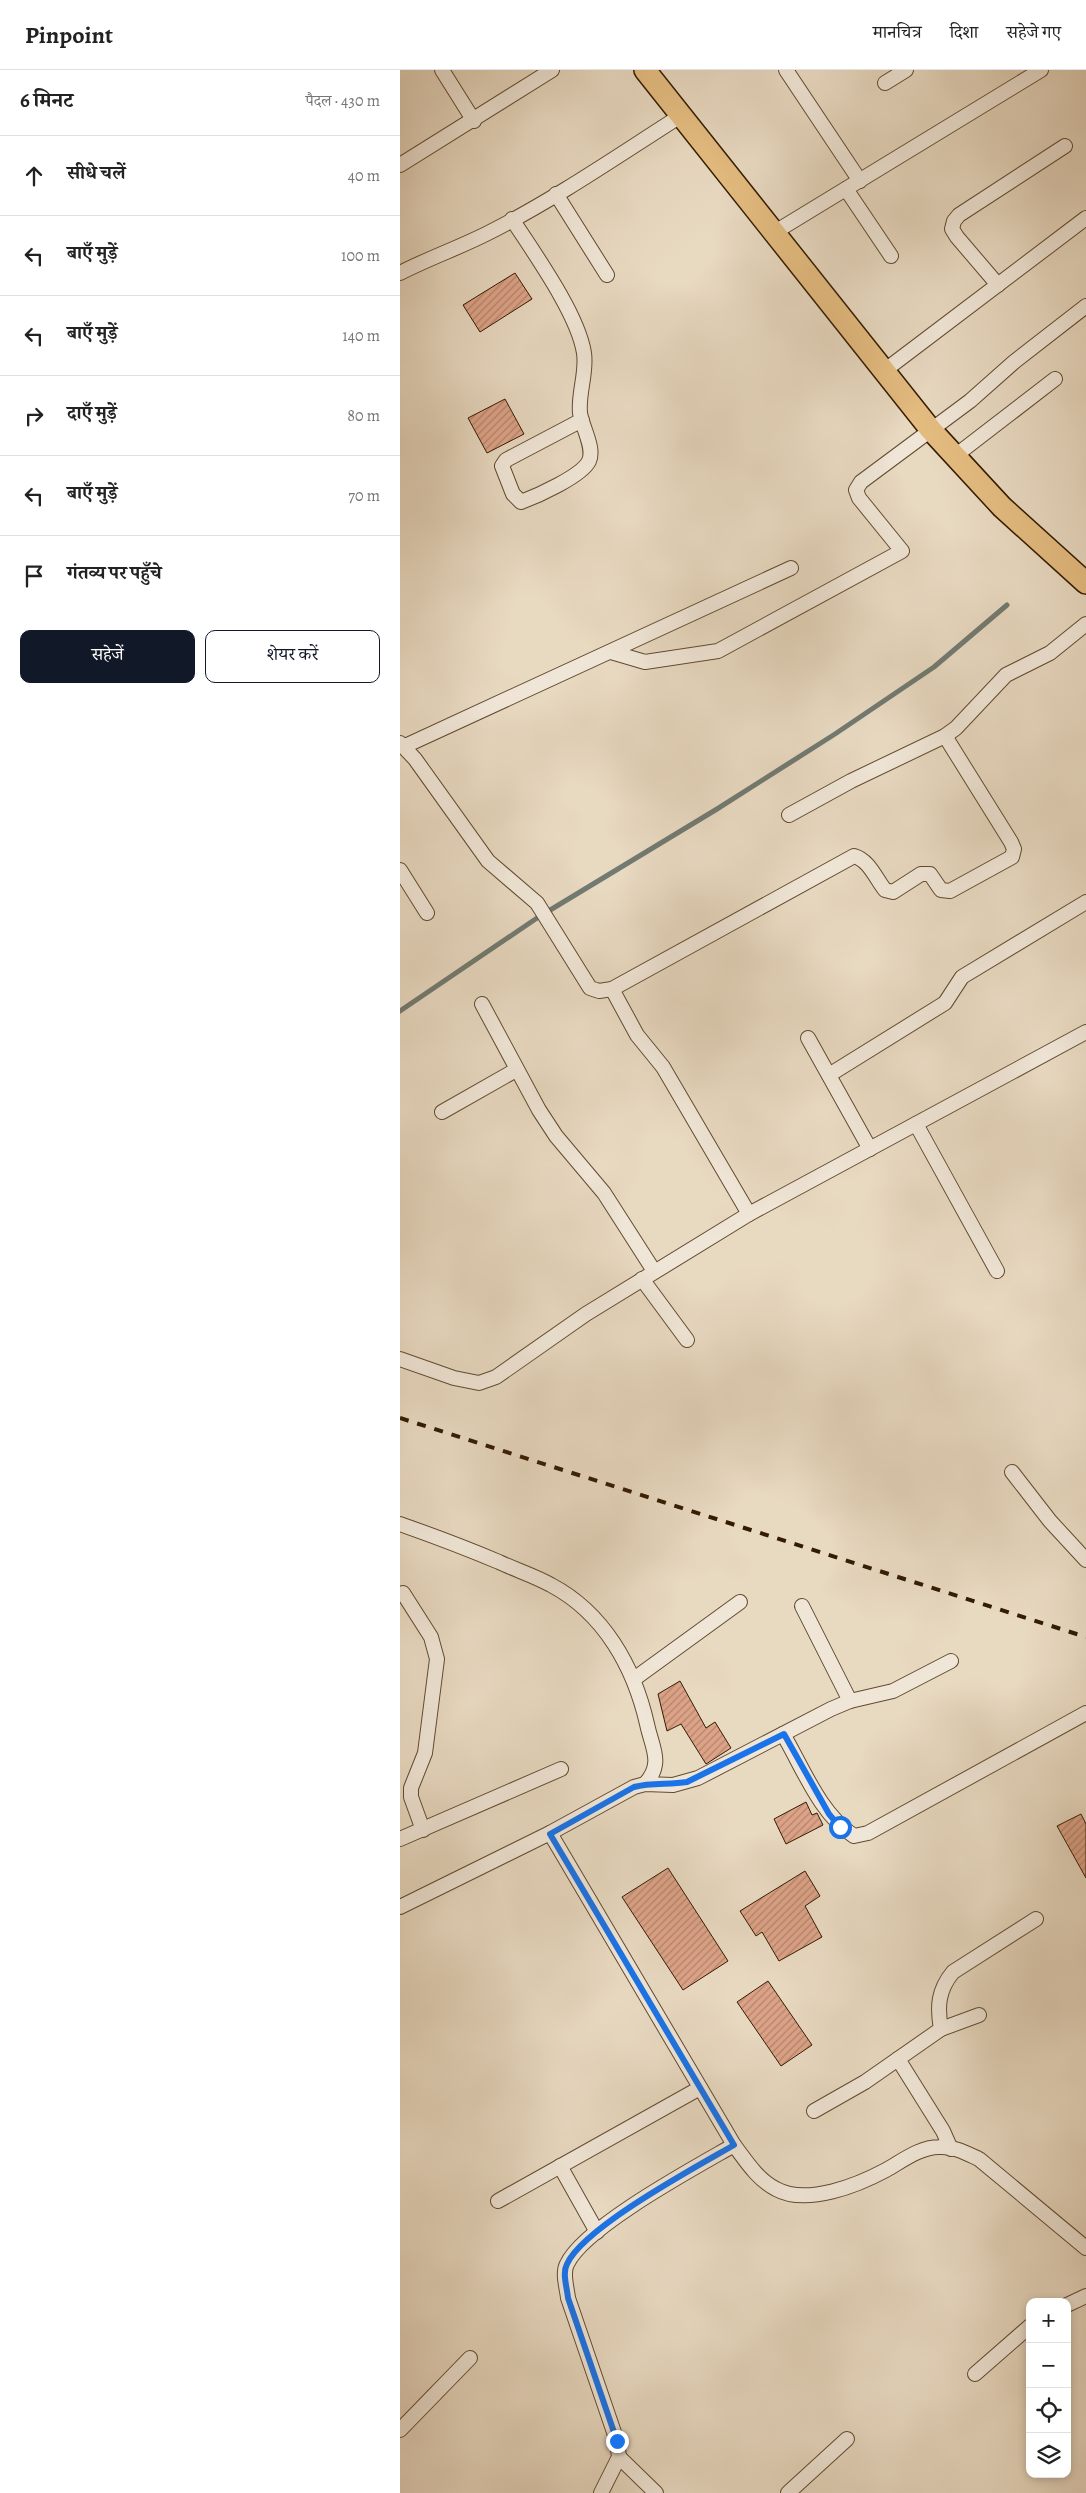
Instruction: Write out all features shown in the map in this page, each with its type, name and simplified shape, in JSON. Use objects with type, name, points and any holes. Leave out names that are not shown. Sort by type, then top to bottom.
[{"type":"main road","points":[[653,73],[682,115],[931,430],[1002,507],[1086,583]]},
{"type":"street","points":[[442,70],[474,121]]},
{"type":"street","points":[[400,165],[474,121],[552,70]]},
{"type":"street","points":[[786,70],[860,181]]},
{"type":"street","points":[[885,83],[906,70]]},
{"type":"street","points":[[776,232],[1035,72]]},
{"type":"street","points":[[400,273],[434,255],[489,232],[556,194],[682,115]]},
{"type":"street","points":[[998,286],[957,237],[952,229],[954,221],[959,215],[1065,146]]},
{"type":"street","points":[[846,189],[891,256]]},
{"type":"street","points":[[556,194],[607,275]]},
{"type":"street","points":[[884,371],[1086,218]]},
{"type":"street","points":[[512,219],[559,294],[583,350],[586,366],[580,400],[582,420],[591,454],[585,468],[568,479],[521,502],[513,494],[502,466],[506,460],[582,420]]},
{"type":"street","points":[[611,652],[645,662],[718,651],[902,551],[859,498],[856,490],[861,482],[931,430],[1086,306]]},
{"type":"street","points":[[955,456],[1055,379]]},
{"type":"street","points":[[791,568],[611,652],[402,744],[488,861],[537,903],[554,927],[590,988],[599,991],[612,988],[854,856],[861,858],[886,890],[893,892],[921,874],[930,874],[941,890],[950,891],[1012,857],[1014,849],[1011,842],[945,736]]},
{"type":"street","points":[[789,816],[851,781],[945,736],[956,728],[1006,675],[1050,652],[1086,624]]},
{"type":"street","points":[[400,870],[427,913]]},
{"type":"street","points":[[829,1075],[945,1004],[962,977],[1086,902]]},
{"type":"street","points":[[612,988],[637,1035],[663,1067],[749,1214]]},
{"type":"street","points":[[482,1004],[539,1110],[556,1136],[600,1187],[654,1271]]},
{"type":"street","points":[[400,1359],[454,1378],[479,1383],[496,1377],[586,1314],[749,1214],[1086,1032]]},
{"type":"street","points":[[808,1038],[870,1149]]},
{"type":"street","points":[[442,1112],[516,1070]]},
{"type":"street","points":[[916,1124],[997,1271]]},
{"type":"street","points":[[642,1279],[687,1340]]},
{"type":"street","points":[[1012,1472],[1050,1521],[1086,1560]]},
{"type":"street","points":[[400,1524],[499,1562],[551,1585],[584,1609],[615,1644],[634,1679],[656,1759],[652,1776],[645,1784]]},
{"type":"street","points":[[403,1593],[431,1638],[437,1658],[425,1753],[411,1788],[411,1797],[423,1830]]},
{"type":"street","points":[[634,1679],[740,1602]]},
{"type":"street","points":[[802,1606],[850,1701]]},
{"type":"street","points":[[400,1907],[550,1834],[634,1787],[645,1784],[673,1785],[687,1782],[850,1701],[893,1691],[951,1661]]},
{"type":"street","points":[[784,1734],[829,1814],[840,1827],[854,1836],[868,1833],[1086,1713]]},
{"type":"street","points":[[400,1839],[561,1769]]},
{"type":"street","points":[[550,1834],[734,2145],[762,2180],[777,2190],[802,2195],[829,2192],[857,2184],[922,2150],[939,2147],[961,2150],[978,2159],[1086,2248]]},
{"type":"street","points":[[941,2029],[938,2002],[945,1982],[953,1972],[1036,1919]]},
{"type":"street","points":[[814,2110],[865,2082],[941,2029],[979,2015]]},
{"type":"street","points":[[898,2059],[943,2130],[951,2149]]},
{"type":"street","points":[[498,2201],[700,2088]]},
{"type":"street","points":[[656,2493],[619,2457],[612,2422],[568,2298],[565,2278],[566,2265],[576,2250],[597,2232],[657,2190],[734,2145]]},
{"type":"street","points":[[560,2166],[597,2232]]},
{"type":"street","points":[[1071,2303],[1086,2296]]},
{"type":"street","points":[[975,2374],[1026,2329]]},
{"type":"street","points":[[400,2430],[470,2358]]},
{"type":"street","points":[[788,2493],[847,2439]]},
{"type":"street","points":[[600,2493],[619,2457]]},
{"type":"building","points":[[515,273],[532,299],[480,332],[463,305]]},
{"type":"building","points":[[505,399],[524,434],[487,453],[468,418]]},
{"type":"building","points":[[680,1681],[706,1728],[715,1722],[731,1748],[706,1764],[681,1724],[667,1731],[658,1694]]},
{"type":"building","points":[[806,1802],[812,1815],[817,1813],[823,1825],[786,1844],[774,1819]]},
{"type":"building","points":[[1081,1814],[1086,1824],[1086,1878],[1057,1826]]},
{"type":"building","points":[[668,1868],[728,1961],[683,1990],[622,1897]]},
{"type":"building","points":[[805,1871],[820,1896],[805,1906],[822,1937],[779,1961],[762,1932],[756,1936],[740,1911]]},
{"type":"building","points":[[768,1981],[812,2045],[781,2066],[737,2002]]},
{"type":"waterway","points":[[400,1011],[537,918],[717,809],[835,734],[934,667],[1007,605]]},
{"type":"railway","points":[[400,1418],[1086,1637]]},
{"type":"route","points":[[617,2441],[568,2298],[565,2278],[566,2265],[576,2250],[623,2213],[657,2190],[734,2145],[550,1834],[634,1787],[645,1784],[673,1785],[687,1782],[784,1734],[829,1814],[840,1827]]}]
